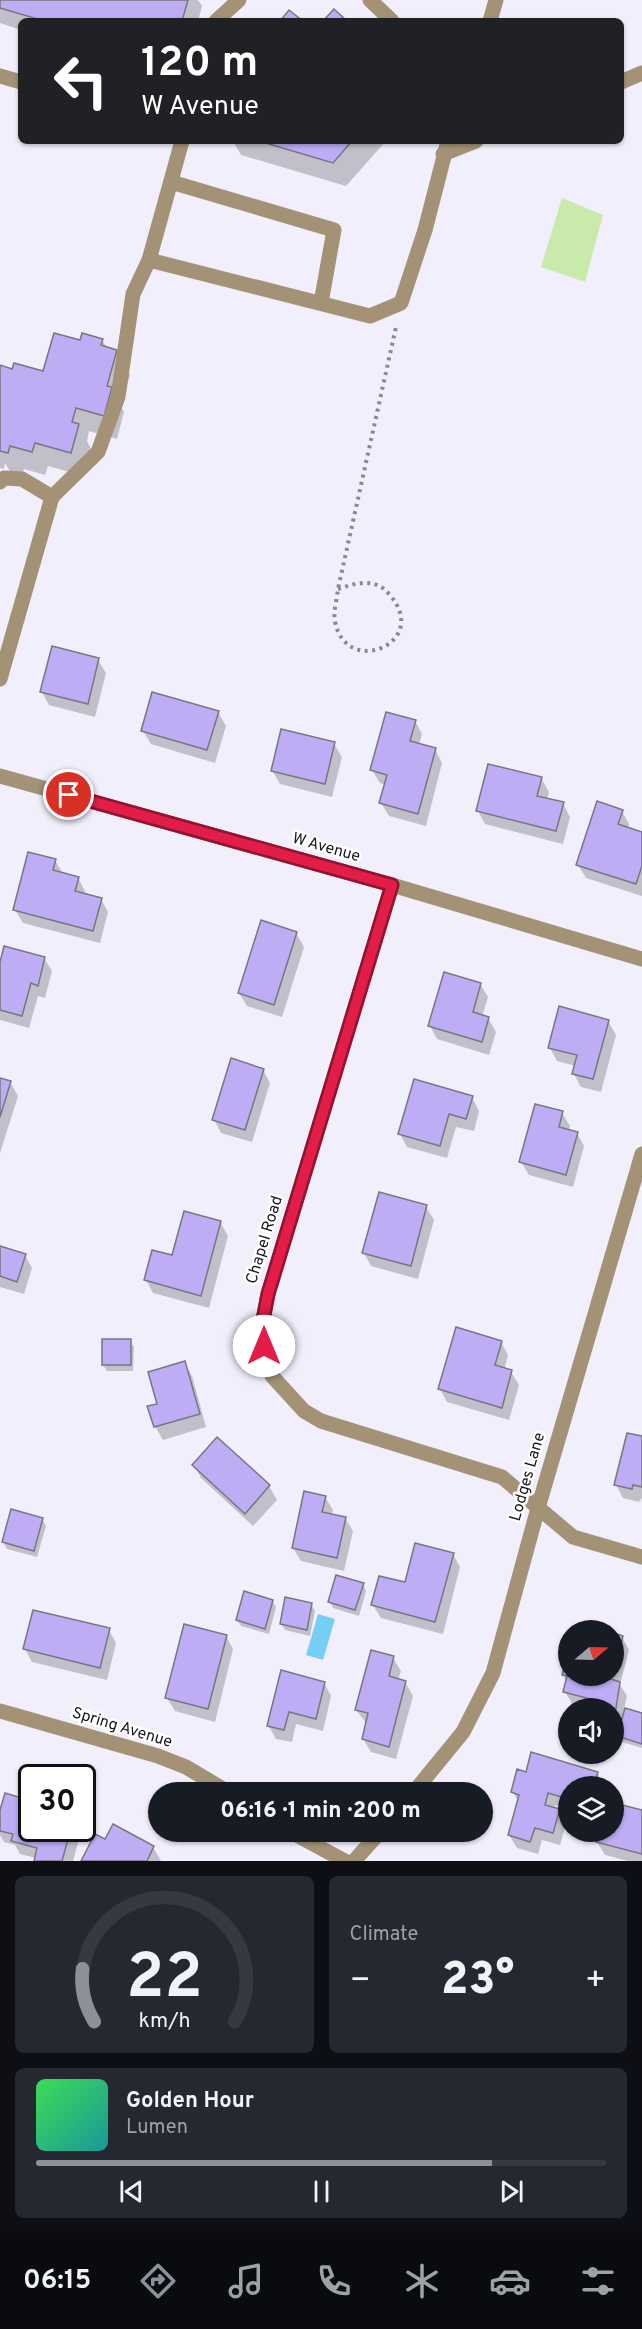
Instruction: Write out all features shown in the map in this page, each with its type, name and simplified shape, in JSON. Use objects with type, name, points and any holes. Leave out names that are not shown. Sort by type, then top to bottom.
[{"type":"street","points":[[219,18],[238,0]]},
{"type":"street","points":[[370,0],[389,18]]},
{"type":"street","points":[[491,18],[496,0]]},
{"type":"street","points":[[624,81],[642,73]]},
{"type":"street","points":[[0,76],[18,81]]},
{"type":"street","points":[[0,676],[52,498],[98,452],[118,397],[132,294],[149,260],[181,144]]},
{"type":"street","points":[[149,260],[370,316],[401,303],[425,231],[446,148],[463,144]]},
{"type":"street","points":[[171,182],[334,230],[321,303]]},
{"type":"street","points":[[0,482],[4,478],[22,479],[52,498]]},
{"type":"street","name":"W Avenue","points":[[0,776],[392,885],[642,959]]},
{"type":"street","name":"Chapel Road","points":[[392,885],[268,1294],[263,1320],[264,1346],[272,1376],[288,1397],[321,1421],[502,1477],[573,1537],[642,1557]]},
{"type":"street","name":"Lodges Lane","points":[[422,1782],[464,1732],[493,1673],[538,1508],[642,1154]]},
{"type":"street","name":"Spring Avenue","points":[[0,1711],[158,1756],[186,1767],[211,1782]]},
{"type":"street","points":[[310,1842],[345,1861]]},
{"type":"street","points":[[354,1861],[371,1842]]},
{"type":"path","points":[[338,589],[361,582],[382,586],[398,606],[401,626],[395,639],[382,650],[363,652],[345,642],[335,622],[338,589],[401,303]]},
{"type":"green space","points":[[562,198],[603,215],[585,282],[541,267]]},
{"type":"water","points":[[318,1614],[335,1619],[323,1660],[306,1655]]},
{"type":"building","points":[[0,0],[188,0],[183,18],[34,18],[0,8]]},
{"type":"building","points":[[334,9],[344,18],[326,18]]},
{"type":"building","points":[[289,10],[299,18],[282,18]]},
{"type":"building","points":[[269,144],[349,144],[333,163]]},
{"type":"building","points":[[54,333],[80,340],[82,333],[103,339],[101,345],[117,350],[107,386],[112,387],[104,416],[76,408],[72,422],[79,424],[71,453],[35,443],[32,452],[10,446],[8,453],[0,451],[0,365],[12,369],[14,363],[43,371]]},
{"type":"building","points":[[52,646],[99,658],[88,704],[40,692]]},
{"type":"building","points":[[152,692],[219,711],[207,750],[141,731]]},
{"type":"building","points":[[386,712],[416,720],[410,741],[436,748],[418,814],[379,803],[387,775],[370,770]]},
{"type":"building","points":[[281,729],[335,742],[325,784],[271,771]]},
{"type":"building","points":[[488,764],[542,777],[537,796],[564,802],[556,831],[476,811]]},
{"type":"building","points":[[597,801],[623,810],[618,824],[642,832],[642,866],[636,884],[576,865]]},
{"type":"building","points":[[28,852],[56,859],[53,870],[79,877],[75,891],[102,898],[93,931],[13,910]]},
{"type":"building","points":[[261,920],[297,932],[274,1005],[238,993]]},
{"type":"building","points":[[4,946],[45,957],[38,986],[31,983],[22,1016],[0,1010],[0,962]]},
{"type":"building","points":[[444,972],[481,983],[473,1012],[489,1017],[482,1042],[428,1026]]},
{"type":"building","points":[[559,1006],[609,1020],[593,1079],[572,1074],[577,1055],[548,1048]]},
{"type":"building","points":[[231,1058],[264,1069],[245,1130],[212,1120]]},
{"type":"building","points":[[0,1078],[11,1081],[0,1117]]},
{"type":"building","points":[[414,1079],[473,1096],[466,1119],[449,1114],[440,1146],[398,1134]]},
{"type":"building","points":[[535,1104],[563,1111],[559,1127],[578,1132],[566,1175],[519,1162]]},
{"type":"building","points":[[379,1192],[427,1205],[411,1266],[362,1253]]},
{"type":"building","points":[[184,1211],[221,1221],[201,1296],[144,1280],[152,1250],[172,1255]]},
{"type":"building","points":[[0,1246],[26,1254],[17,1282],[0,1276]]},
{"type":"building","points":[[456,1327],[502,1341],[495,1365],[512,1370],[502,1408],[438,1389]]},
{"type":"building","points":[[102,1339],[131,1339],[131,1365],[102,1365]]},
{"type":"building","points":[[185,1361],[200,1414],[154,1427],[147,1406],[157,1404],[148,1372]]},
{"type":"building","points":[[627,1433],[642,1436],[642,1487],[633,1485],[632,1489],[614,1485]]},
{"type":"building","points":[[217,1437],[270,1485],[245,1514],[192,1465]]},
{"type":"building","points":[[304,1491],[326,1496],[322,1512],[346,1517],[337,1558],[292,1548]]},
{"type":"building","points":[[11,1509],[43,1518],[34,1551],[2,1542]]},
{"type":"building","points":[[415,1543],[454,1553],[435,1622],[371,1605],[379,1576],[405,1582]]},
{"type":"building","points":[[336,1575],[364,1583],[355,1610],[328,1602]]},
{"type":"building","points":[[244,1591],[273,1600],[265,1629],[236,1620]]},
{"type":"building","points":[[285,1597],[312,1603],[307,1630],[280,1624]]},
{"type":"building","points":[[33,1610],[110,1628],[100,1668],[23,1649]]},
{"type":"building","points":[[184,1624],[227,1635],[208,1709],[165,1698]]},
{"type":"building","points":[[371,1650],[394,1656],[389,1676],[406,1681],[389,1747],[362,1739],[368,1713],[355,1710]]},
{"type":"building","points":[[281,1670],[325,1682],[316,1719],[289,1712],[284,1730],[267,1726]]},
{"type":"building","points":[[564,1686],[619,1686],[618,1698],[586,1698],[563,1692]]},
{"type":"building","points":[[625,1708],[642,1713],[642,1744],[624,1738]]},
{"type":"building","points":[[531,1752],[558,1760],[558,1764],[571,1764],[598,1772],[597,1776],[558,1776],[558,1796],[548,1793],[545,1805],[558,1808],[553,1833],[535,1828],[530,1842],[508,1835],[519,1795],[511,1792],[517,1769],[526,1772]]},
{"type":"building","points":[[5,1793],[18,1797],[18,1842],[67,1842],[62,1861],[34,1861],[37,1848],[11,1841],[13,1834],[0,1831],[0,1810]]},
{"type":"building","points":[[624,1806],[642,1810],[642,1854],[596,1842],[624,1842]]},
{"type":"building","points":[[113,1824],[154,1846],[147,1861],[81,1861],[91,1842],[96,1842],[96,1834],[105,1839]]},
{"type":"route","points":[[69,795],[392,885],[268,1294],[263,1320],[264,1346]]}]
